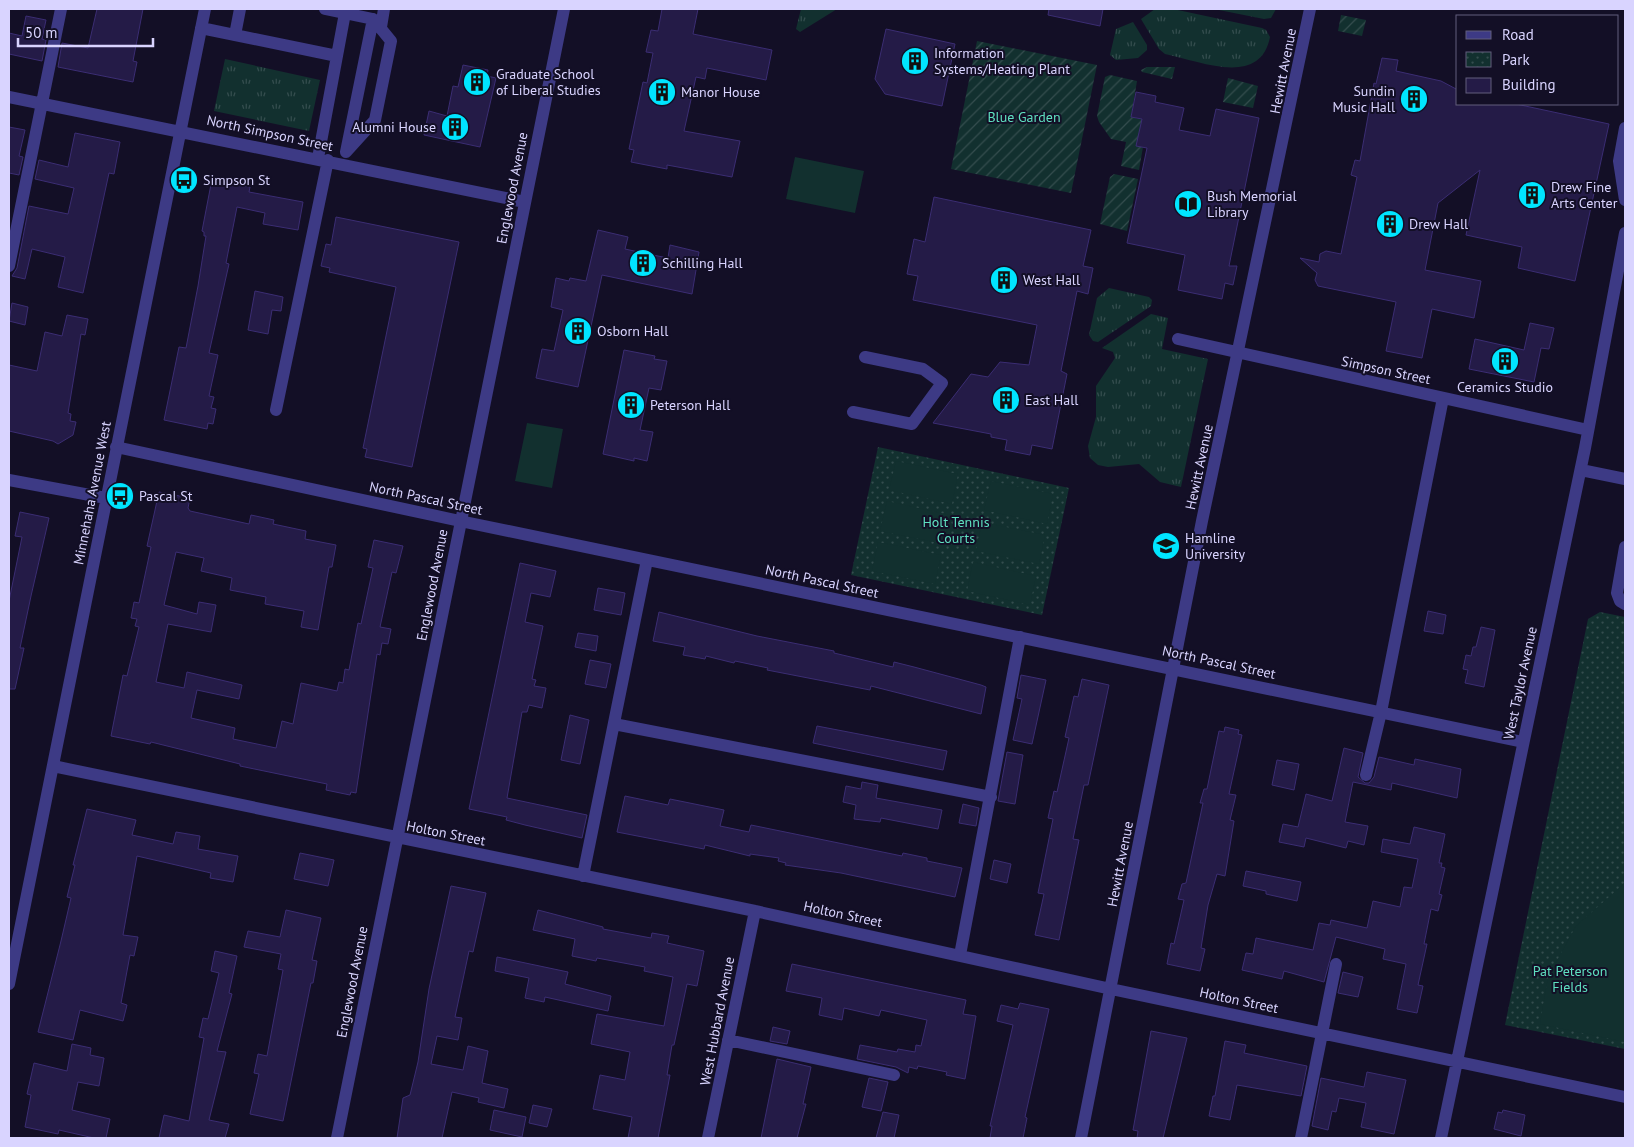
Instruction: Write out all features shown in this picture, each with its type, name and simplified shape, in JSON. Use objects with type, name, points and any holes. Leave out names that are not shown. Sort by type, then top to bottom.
[{"type":"street","points":[[9,266],[40,104],[61,9]]},
{"type":"street","name":"Minnehaha Avenue West","points":[[9,984],[205,9]]},
{"type":"street","points":[[235,35],[240,9]]},
{"type":"street","points":[[325,9],[377,22],[391,41],[375,120],[345,158]]},
{"type":"street","points":[[345,158],[377,22],[384,9]]},
{"type":"street","name":"Englewood Avenue","points":[[337,1138],[564,9]]},
{"type":"street","name":"Hewitt Avenue","points":[[1081,1138],[1173,668],[1310,9]]},
{"type":"street","points":[[276,410],[323,159],[337,56],[345,13]]},
{"type":"street","points":[[201,28],[337,56]]},
{"type":"street","name":"North Simpson Street","points":[[9,96],[40,104],[323,159],[345,158],[525,202]]},
{"type":"street","points":[[1625,128],[1619,161],[1625,200]]},
{"type":"street","name":"West Taylor Avenue","points":[[1441,1138],[1581,470],[1625,233]]},
{"type":"street","name":"Simpson Street","points":[[1178,339],[1588,430]]},
{"type":"street","points":[[853,412],[912,424],[942,383],[923,369],[864,357]]},
{"type":"street","points":[[1366,775],[1381,712],[1444,398]]},
{"type":"street","name":"North Pascal Street","points":[[116,447],[460,521],[1523,742]]},
{"type":"street","points":[[1581,470],[1625,479]]},
{"type":"street","points":[[9,480],[106,498]]},
{"type":"street","points":[[1625,547],[1617,593],[1620,601],[1625,604]]},
{"type":"street","points":[[583,876],[647,560]]},
{"type":"street","points":[[960,955],[1020,637]]},
{"type":"street","points":[[614,724],[991,797]]},
{"type":"street","name":"Holton Street","points":[[53,766],[755,911],[1111,989],[1625,1097]]},
{"type":"street","name":"West Hubbard Avenue","points":[[708,1138],[755,911]]},
{"type":"street","points":[[1301,1138],[1336,964]]},
{"type":"street","points":[[728,1040],[894,1075]]},
{"type":"green space","points":[[801,9],[837,9],[800,32],[796,29]]},
{"type":"green space","points":[[1155,9],[1173,9],[1262,28],[1266,30],[1270,37],[1264,53],[1254,62],[1242,67],[1211,65],[1165,54],[1159,49],[1141,19]]},
{"type":"green space","points":[[1214,9],[1276,9],[1271,18],[1264,19]]},
{"type":"green space","points":[[1341,15],[1366,20],[1362,36],[1338,31]]},
{"type":"green space","points":[[1133,22],[1147,45],[1147,50],[1138,58],[1116,60],[1110,55],[1116,29]]},
{"type":"green space","name":"Blue Garden","points":[[977,41],[1097,65],[1071,193],[951,169]]},
{"type":"green space","points":[[225,59],[320,80],[309,131],[214,111]]},
{"type":"green space","points":[[1147,67],[1175,67],[1172,79],[1142,72],[1141,70]]},
{"type":"green space","points":[[1110,75],[1137,81],[1131,117],[1148,121],[1141,125],[1137,145],[1143,147],[1139,170],[1121,166],[1126,142],[1111,139],[1097,116],[1105,77]]},
{"type":"green space","points":[[1228,78],[1258,86],[1253,108],[1223,102]]},
{"type":"green space","points":[[795,157],[864,171],[855,213],[786,199]]},
{"type":"green space","points":[[1114,174],[1138,179],[1127,231],[1100,224],[1110,177]]},
{"type":"green space","points":[[1109,288],[1149,297],[1152,300],[1151,306],[1098,342],[1093,341],[1089,335],[1097,298]]},
{"type":"green space","points":[[1151,314],[1168,318],[1162,349],[1208,359],[1181,487],[1160,482],[1139,464],[1108,467],[1098,465],[1090,458],[1088,446],[1096,417],[1096,386],[1115,358],[1113,352],[1102,348]]},
{"type":"green space","points":[[527,423],[563,429],[552,488],[515,481]]},
{"type":"green space","name":"Holt Tennis Courts","points":[[878,447],[1069,488],[1042,615],[851,575]]},
{"type":"green space","points":[[896,461],[958,474],[952,504],[889,490]]},
{"type":"green space","points":[[991,481],[1053,494],[1047,524],[984,510]]},
{"type":"green space","points":[[887,501],[950,515],[944,544],[880,531]]},
{"type":"green space","points":[[982,522],[1045,535],[1039,564],[976,551]]},
{"type":"green space","points":[[878,542],[941,555],[935,584],[872,571]]},
{"type":"green space","points":[[973,562],[1036,576],[1030,605],[967,591]]},
{"type":"green space","name":"Pat Peterson Fields","points":[[1600,612],[1625,617],[1625,1049],[1505,1025],[1588,619]]},
{"type":"green space","points":[[1625,883],[1625,1042],[1540,1024],[1548,977],[1576,926]]},
{"type":"building","points":[[97,9],[143,9],[133,61],[137,62],[133,82],[58,67],[62,43],[88,48]]},
{"type":"building","name":"Manor House","points":[[662,9],[698,9],[693,34],[772,50],[766,80],[707,68],[705,79],[696,77],[684,131],[740,141],[732,177],[667,165],[667,169],[631,162],[634,150],[629,149],[643,82],[647,83],[653,53],[646,52],[651,30],[658,31]]},
{"type":"building","points":[[1049,9],[1103,9],[1100,26],[1048,15]]},
{"type":"building","points":[[26,16],[46,20],[42,39],[46,40],[42,61],[9,54],[9,33],[22,36]]},
{"type":"building","name":"Information Systems/Heating Plant","points":[[886,29],[955,44],[942,106],[885,94],[875,79]]},
{"type":"building","points":[[1382,58],[1398,60],[1396,71],[1441,81],[1456,89],[1456,105],[1521,105],[1609,124],[1575,281],[1518,268],[1522,247],[1466,235],[1480,170],[1438,203],[1425,270],[1481,281],[1474,318],[1432,309],[1422,358],[1386,351],[1396,302],[1318,286],[1315,280],[1317,273],[1300,258],[1319,262],[1320,254],[1326,251],[1341,254],[1357,177],[1351,175],[1355,160],[1360,161],[1374,83],[1376,84]]},
{"type":"building","points":[[463,65],[488,70],[487,76],[496,78],[480,147],[424,135],[429,111],[447,116],[453,86],[458,87]]},
{"type":"building","name":"Bush Memorial Library","points":[[1136,92],[1156,96],[1155,102],[1184,108],[1179,130],[1210,136],[1216,109],[1259,118],[1229,266],[1237,266],[1233,285],[1225,283],[1222,299],[1178,290],[1185,255],[1127,243],[1147,148],[1136,146],[1142,119],[1131,117]]},
{"type":"building","points":[[9,127],[25,130],[19,156],[23,157],[19,175],[9,173]]},
{"type":"building","points":[[75,133],[120,142],[114,174],[109,173],[83,293],[58,287],[65,257],[32,249],[25,279],[12,276],[17,268],[29,206],[68,214],[74,188],[35,179],[39,160],[68,167]]},
{"type":"building","points":[[212,179],[250,187],[249,192],[303,202],[298,230],[263,224],[265,213],[237,207],[226,263],[229,264],[209,353],[218,355],[209,396],[214,397],[211,408],[216,409],[213,424],[208,423],[207,429],[164,420],[179,347],[186,348],[206,236],[204,236],[202,231]]},
{"type":"building","name":"West Hall","points":[[934,197],[1091,230],[1083,266],[1093,268],[1088,294],[1077,291],[1061,371],[1067,374],[1052,449],[1032,445],[1030,455],[1005,450],[1007,440],[991,437],[991,434],[933,423],[971,374],[988,377],[1000,362],[1029,365],[1037,325],[913,300],[918,276],[907,274],[914,239],[925,242]]},
{"type":"building","points":[[336,217],[459,242],[412,467],[365,457],[367,449],[363,448],[396,287],[329,272],[330,268],[321,266],[326,244],[331,245]]},
{"type":"building","points":[[598,230],[628,237],[625,249],[668,258],[670,245],[699,252],[692,294],[602,275],[578,387],[536,378],[542,349],[554,351],[563,310],[551,307],[556,278],[569,281],[570,278],[586,281]]},
{"type":"building","points":[[255,291],[283,297],[281,311],[272,310],[268,334],[248,330]]},
{"type":"building","points":[[12,303],[28,307],[25,325],[9,321]]},
{"type":"building","points":[[67,315],[88,319],[85,335],[81,334],[68,413],[71,414],[70,421],[76,422],[73,435],[58,444],[53,441],[9,431],[9,365],[37,371],[45,332],[62,336]]},
{"type":"building","name":"Ceramics Studio","points":[[1530,323],[1554,328],[1549,349],[1541,348],[1534,382],[1469,369],[1475,339],[1524,350]]},
{"type":"building","name":"Peterson Hall","points":[[624,350],[655,356],[654,359],[667,361],[661,390],[649,388],[640,430],[653,432],[647,461],[634,458],[634,461],[603,454]]},
{"type":"building","points":[[159,492],[190,498],[188,508],[190,511],[249,524],[251,515],[274,520],[273,524],[306,531],[305,539],[336,545],[332,567],[329,567],[318,630],[301,627],[304,611],[265,604],[266,597],[230,590],[232,578],[201,571],[204,558],[176,552],[164,605],[197,614],[199,602],[216,605],[211,632],[168,624],[156,682],[184,688],[187,672],[242,685],[239,699],[197,690],[191,718],[235,728],[233,739],[276,748],[282,721],[293,724],[301,683],[337,691],[339,682],[343,683],[345,669],[349,670],[358,623],[361,624],[373,568],[368,567],[374,540],[403,546],[396,573],[392,572],[380,627],[391,629],[388,644],[382,643],[380,655],[377,654],[356,793],[351,792],[350,795],[326,790],[327,784],[240,766],[240,764],[151,742],[150,744],[111,736],[123,675],[127,676],[139,627],[135,626],[137,619],[131,618],[134,602],[139,603],[151,547],[147,546]]},
{"type":"building","points":[[20,512],[49,518],[20,648],[24,648],[15,689],[9,689],[9,601],[22,537],[15,536]]},
{"type":"building","points":[[520,563],[556,571],[550,597],[531,593],[525,622],[543,626],[532,679],[536,680],[534,686],[546,688],[542,708],[529,705],[527,712],[522,712],[507,798],[587,815],[582,838],[506,820],[507,817],[469,809]]},
{"type":"building","points":[[598,588],[625,593],[621,615],[594,610]]},
{"type":"building","points":[[1428,611],[1446,615],[1443,634],[1424,631]]},
{"type":"building","points":[[659,612],[757,636],[834,651],[834,653],[893,667],[894,662],[981,685],[986,687],[981,714],[871,686],[870,690],[767,670],[768,668],[735,661],[734,663],[706,656],[705,659],[683,655],[685,647],[653,641]]},
{"type":"building","points":[[1481,627],[1495,630],[1484,687],[1465,683],[1468,670],[1463,669],[1466,655],[1471,656],[1473,647],[1476,647]]},
{"type":"building","points":[[578,633],[598,636],[596,651],[575,647]]},
{"type":"building","points":[[590,660],[611,664],[606,688],[585,684]]},
{"type":"building","points":[[1021,675],[1046,680],[1032,744],[1013,740],[1022,699],[1017,698]]},
{"type":"building","points":[[1082,679],[1109,685],[1088,785],[1084,785],[1073,839],[1079,840],[1059,940],[1035,935],[1044,894],[1038,893],[1053,819],[1048,818],[1054,791],[1057,792],[1069,738],[1065,737],[1074,696],[1078,697]]},
{"type":"building","points":[[570,715],[589,720],[580,764],[561,760]]},
{"type":"building","points":[[817,726],[947,751],[943,770],[813,743]]},
{"type":"building","points":[[1225,727],[1239,730],[1238,734],[1242,735],[1229,794],[1236,795],[1230,820],[1234,821],[1225,876],[1217,874],[1208,905],[1201,948],[1205,949],[1200,971],[1167,964],[1171,943],[1174,944],[1184,900],[1178,899],[1182,884],[1186,883],[1203,803],[1200,803],[1204,789],[1207,789],[1219,731],[1224,732]]},
{"type":"building","points":[[1344,748],[1363,753],[1358,777],[1365,783],[1369,783],[1374,777],[1379,757],[1414,765],[1415,759],[1461,769],[1457,798],[1392,783],[1391,790],[1353,782],[1345,822],[1368,826],[1364,845],[1348,841],[1346,848],[1306,838],[1304,847],[1279,842],[1283,824],[1298,827],[1306,794],[1332,801]]},
{"type":"building","points":[[1007,752],[1023,755],[1015,804],[998,801]]},
{"type":"building","points":[[1277,760],[1299,764],[1294,790],[1272,785]]},
{"type":"building","points":[[862,782],[878,785],[876,798],[942,810],[938,829],[881,818],[880,822],[854,819],[856,805],[843,802],[846,786],[861,789]]},
{"type":"building","points":[[625,796],[668,805],[670,799],[724,810],[720,826],[749,832],[751,825],[902,856],[903,853],[927,858],[927,861],[962,868],[955,897],[841,873],[785,865],[786,863],[778,861],[779,858],[750,854],[750,856],[705,845],[704,849],[617,832]]},
{"type":"building","points":[[963,804],[979,808],[976,826],[959,823]]},
{"type":"building","points":[[87,809],[136,820],[132,835],[173,844],[176,832],[200,836],[198,849],[238,856],[233,882],[210,878],[211,873],[137,856],[123,935],[138,937],[134,956],[130,955],[121,1003],[127,1005],[123,1021],[80,1010],[73,1040],[38,1032],[71,898],[67,897]]},
{"type":"building","points":[[1414,827],[1445,834],[1439,863],[1442,863],[1441,867],[1445,868],[1439,894],[1442,895],[1438,911],[1431,909],[1424,944],[1427,944],[1418,985],[1423,986],[1417,1013],[1397,1009],[1406,964],[1383,959],[1385,949],[1336,937],[1324,982],[1284,971],[1282,979],[1242,970],[1246,953],[1253,954],[1256,938],[1313,950],[1319,923],[1330,925],[1331,920],[1367,928],[1373,901],[1400,907],[1404,887],[1412,888],[1418,859],[1381,852],[1383,839],[1410,844]]},
{"type":"building","points":[[300,853],[334,860],[328,886],[294,879]]},
{"type":"building","points":[[994,860],[1011,864],[1007,883],[990,879]]},
{"type":"building","points":[[1246,871],[1301,882],[1297,901],[1266,894],[1266,891],[1243,886]]},
{"type":"building","points":[[451,886],[486,893],[473,952],[469,951],[455,1017],[462,1018],[458,1040],[437,1036],[431,1064],[463,1070],[468,1046],[488,1051],[482,1083],[508,1089],[504,1108],[478,1102],[479,1098],[452,1092],[442,1138],[397,1138],[403,1098],[410,1095],[418,1062],[429,989]]},
{"type":"building","points":[[286,910],[321,918],[312,960],[317,961],[313,983],[311,983],[283,1121],[250,1114],[259,1074],[254,1073],[258,1054],[267,1056],[283,970],[278,969],[281,954],[244,947],[248,931],[280,937]]},
{"type":"building","points":[[538,910],[603,927],[603,929],[651,938],[652,933],[669,936],[667,943],[704,951],[697,986],[687,984],[674,1045],[672,1045],[667,1075],[670,1075],[658,1138],[628,1138],[632,1117],[593,1109],[600,1075],[625,1080],[630,1052],[591,1044],[597,1014],[664,1026],[673,977],[644,971],[645,967],[597,958],[596,961],[572,956],[575,939],[533,930]]},
{"type":"building","points":[[215,951],[237,956],[229,993],[232,994],[217,1051],[226,1052],[209,1120],[229,1124],[225,1138],[159,1138],[164,1115],[189,1121],[204,1038],[199,1037],[203,1018],[208,1019],[219,973],[211,971]]},
{"type":"building","points":[[497,957],[568,972],[565,984],[611,996],[608,1011],[545,997],[544,1002],[525,998],[529,978],[495,971]]},
{"type":"building","points":[[792,964],[966,1000],[963,1014],[976,1016],[965,1079],[946,1075],[947,1072],[918,1066],[917,1069],[909,1067],[908,1073],[896,1067],[857,1059],[860,1045],[897,1052],[898,1049],[915,1052],[916,1045],[921,1046],[927,1020],[881,1010],[879,1016],[844,1008],[842,1020],[819,1015],[822,998],[786,991]]},
{"type":"building","points":[[1343,972],[1363,977],[1358,997],[1338,993]]},
{"type":"building","points":[[1020,1003],[1049,1009],[1025,1117],[1027,1118],[1023,1138],[990,1138],[992,1126],[990,1126],[1013,1025],[997,1021],[1001,1005],[1018,1009]]},
{"type":"building","points":[[773,1027],[790,1031],[787,1044],[770,1041]]},
{"type":"building","points":[[1151,1031],[1187,1038],[1163,1138],[1137,1138],[1138,1131],[1133,1130]]},
{"type":"building","points":[[1225,1041],[1246,1045],[1244,1053],[1307,1066],[1301,1096],[1237,1085],[1230,1120],[1209,1116],[1213,1096],[1215,1096]]},
{"type":"building","points":[[72,1044],[91,1048],[90,1055],[104,1058],[99,1086],[78,1082],[72,1110],[110,1119],[106,1138],[94,1138],[59,1130],[58,1134],[25,1127],[31,1095],[27,1094],[34,1063],[67,1071]]},
{"type":"building","points":[[777,1059],[811,1067],[803,1104],[806,1104],[797,1138],[761,1138]]},
{"type":"building","points":[[1367,1072],[1406,1080],[1394,1134],[1361,1127],[1366,1103],[1339,1098],[1336,1112],[1332,1111],[1328,1130],[1312,1126],[1321,1078],[1364,1087]]},
{"type":"building","points":[[869,1078],[888,1082],[881,1111],[862,1107]]},
{"type":"building","points":[[533,1105],[552,1109],[547,1127],[529,1123]]},
{"type":"building","points":[[494,1110],[526,1117],[522,1137],[490,1130]]},
{"type":"building","points":[[1503,1110],[1525,1115],[1521,1136],[1494,1129],[1498,1112],[1502,1113]]},
{"type":"building","points":[[883,1112],[899,1115],[894,1138],[876,1138]]},
{"type":"place","name":"Information Systems/Heating Plant","points":[[915,61]]},
{"type":"place","name":"Graduate School of Liberal Studies","points":[[477,82]]},
{"type":"place","name":"Manor House","points":[[662,92]]},
{"type":"place","name":"Sundin Music Hall","points":[[1414,99]]},
{"type":"place","name":"Alumni House","points":[[455,127]]},
{"type":"place","name":"Simpson St","points":[[184,180]]},
{"type":"place","name":"Drew Fine Arts Center","points":[[1532,195]]},
{"type":"place","name":"Bush Memorial Library","points":[[1188,204]]},
{"type":"place","name":"Drew Hall","points":[[1390,224]]},
{"type":"place","name":"Schilling Hall","points":[[643,263]]},
{"type":"place","name":"West Hall","points":[[1004,280]]},
{"type":"place","name":"Osborn Hall","points":[[578,331]]},
{"type":"place","name":"Ceramics Studio","points":[[1505,361]]},
{"type":"place","name":"East Hall","points":[[1006,400]]},
{"type":"place","name":"Peterson Hall","points":[[631,405]]},
{"type":"place","name":"Pascal St","points":[[120,496]]},
{"type":"place","name":"Hamline University","points":[[1166,546]]}]
